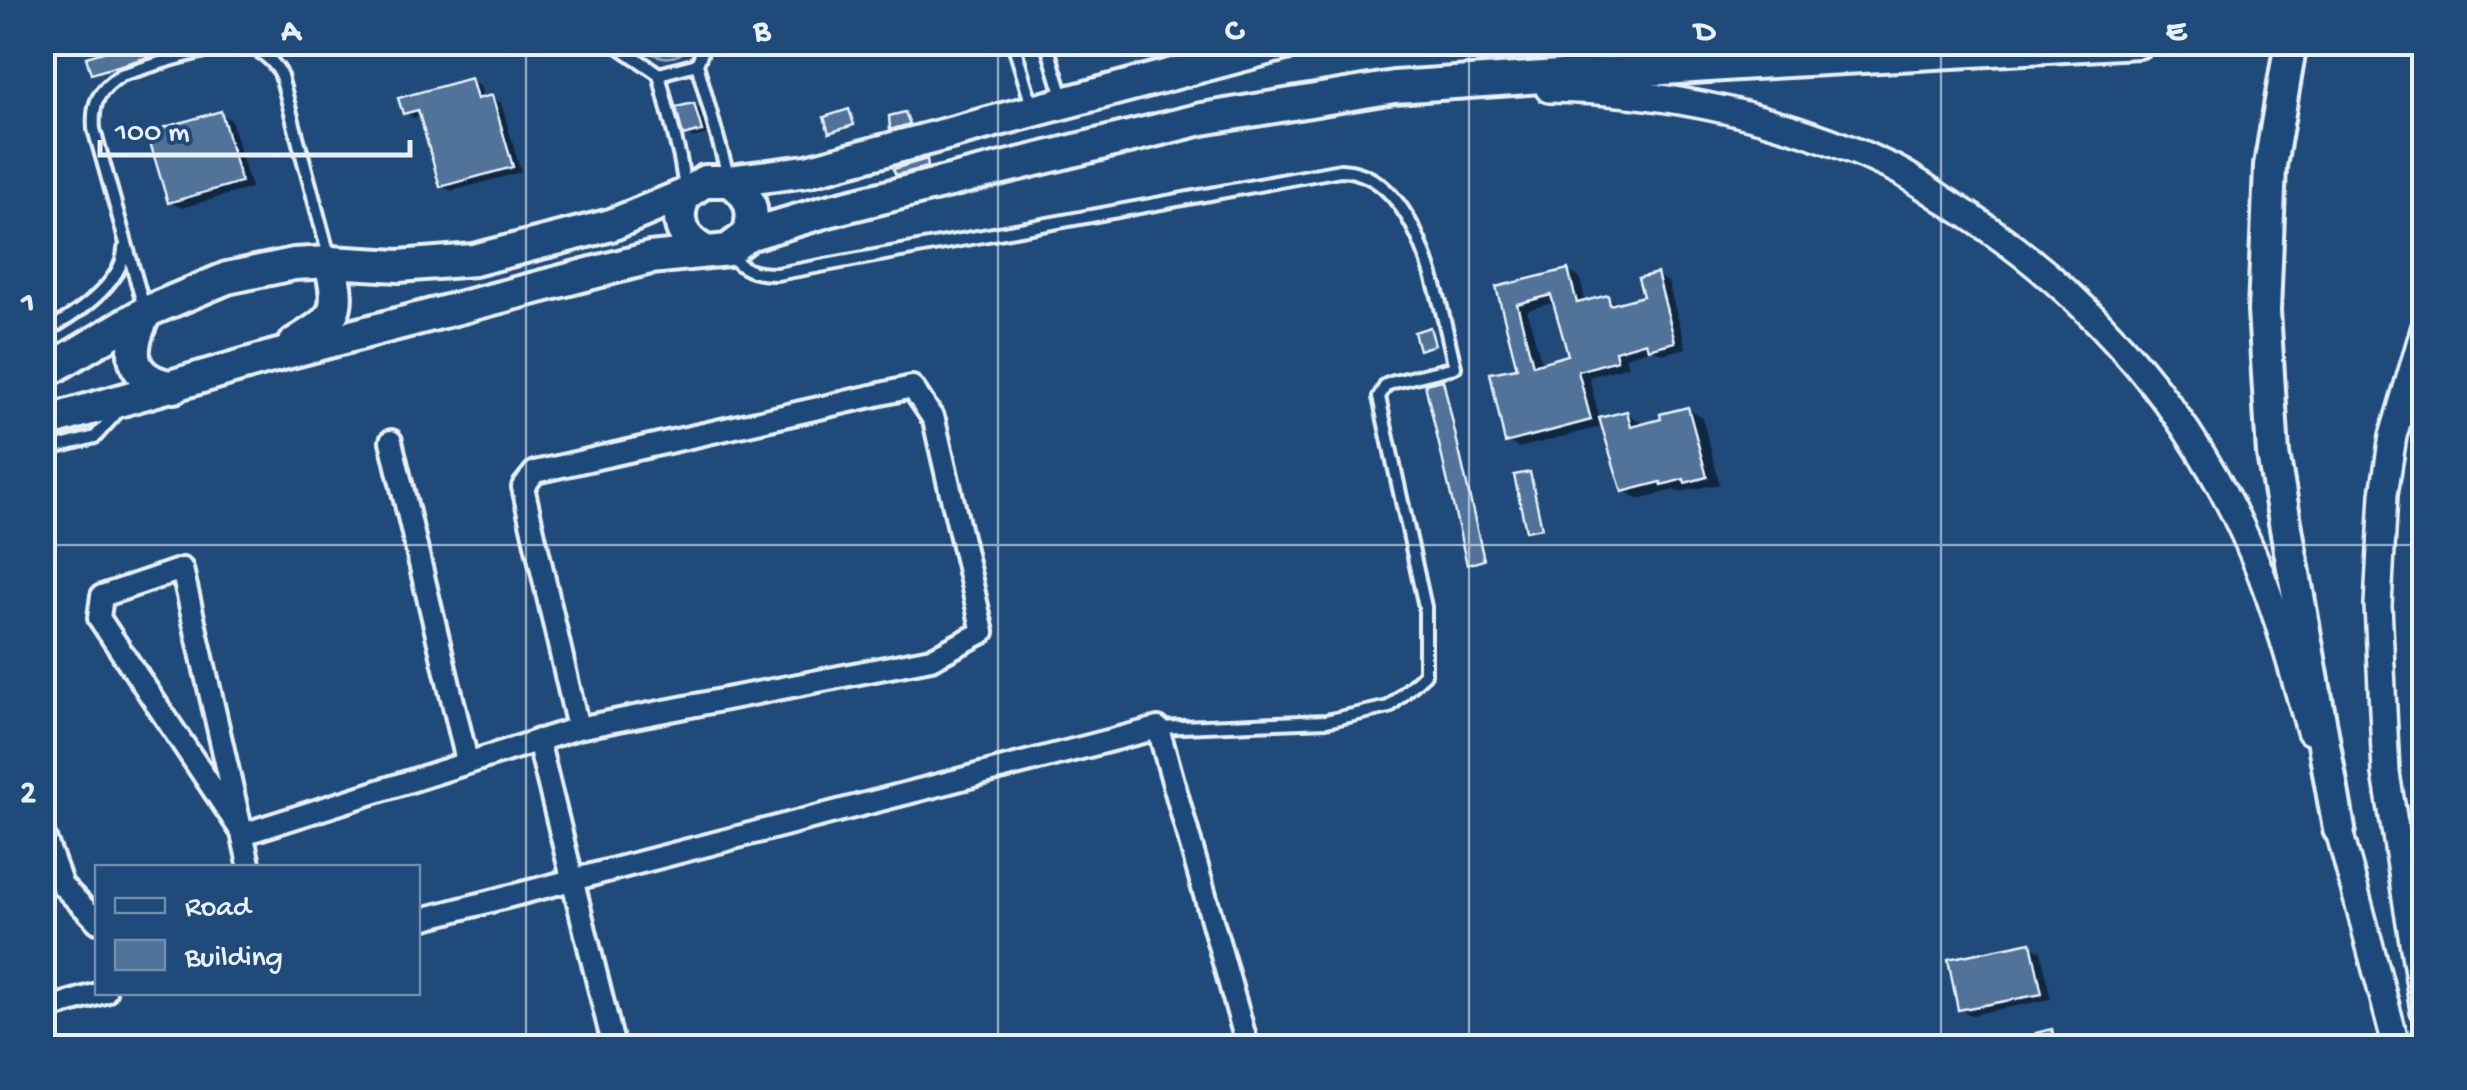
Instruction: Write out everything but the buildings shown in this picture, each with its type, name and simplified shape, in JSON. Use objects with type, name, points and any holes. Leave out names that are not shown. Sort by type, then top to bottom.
[{"type":"main road","points":[[42,374],[146,312],[227,278],[264,268],[330,262],[398,266],[493,257],[611,225],[686,194],[705,180],[730,181],[807,171],[1293,42]]},
{"type":"main road","points":[[42,423],[272,357],[650,258],[727,246],[828,211],[1202,119],[1394,87],[2138,42]]},
{"type":"main road","points":[[2288,54],[2270,166],[2264,311],[2272,436],[2339,829]]},
{"type":"main road","points":[[727,246],[752,223],[749,198],[730,181]]},
{"type":"main road","points":[[686,194],[678,216],[686,238],[727,246]]},
{"type":"main road","points":[[272,357],[327,324],[335,315],[337,290],[330,262]]},
{"type":"main road","points":[[146,312],[133,346],[138,368],[143,376],[174,388]]},
{"type":"street","points":[[1191,71],[1217,54],[1226,42]]},
{"type":"street","points":[[1394,87],[1613,90],[1711,106],[1804,132],[1896,170],[1975,218],[2051,276],[2112,334],[2164,396],[2208,467],[2245,536],[2275,611],[2339,829],[2397,1048]]},
{"type":"street","points":[[2424,330],[2393,436],[2384,494],[2378,604],[2386,774],[2424,1010]]},
{"type":"street","points":[[243,834],[578,728],[931,660],[983,632],[934,420],[912,388],[535,472],[523,487],[578,728]]},
{"type":"street","points":[[391,440],[468,761]]},
{"type":"street","points":[[243,834],[99,618],[102,596],[182,569],[243,834],[249,865]]},
{"type":"street","points":[[420,919],[1158,728],[1248,1048]]},
{"type":"street","points":[[538,740],[614,1048]]},
{"type":"street","points":[[42,830],[62,885],[95,919]]},
{"type":"street","points":[[42,1010],[95,995]]},
{"type":"lane","points":[[612,42],[658,74],[686,194]]},
{"type":"lane","points":[[706,42],[697,64],[730,181]]},
{"type":"lane","points":[[1014,42],[1034,112]]},
{"type":"lane","points":[[1046,42],[1064,103]]},
{"type":"lane","points":[[146,312],[94,129],[95,100],[106,85],[121,76],[229,46],[249,47],[272,60],[280,72],[330,262]]},
{"type":"lane","points":[[658,74],[697,64]]},
{"type":"lane","points":[[727,246],[744,269],[777,274],[1340,170],[1369,176],[1386,189],[1422,246],[1455,367],[1394,382],[1381,390],[1379,398],[1426,607],[1426,674],[1389,707],[1326,721],[1158,728]]},
{"type":"lane","points":[[42,332],[68,320],[116,276],[124,254],[122,233]]},
{"type":"lane","points":[[42,451],[96,438],[128,400]]},
{"type":"shaded area","points":[[693,42],[671,57],[649,53],[633,43]]}]
